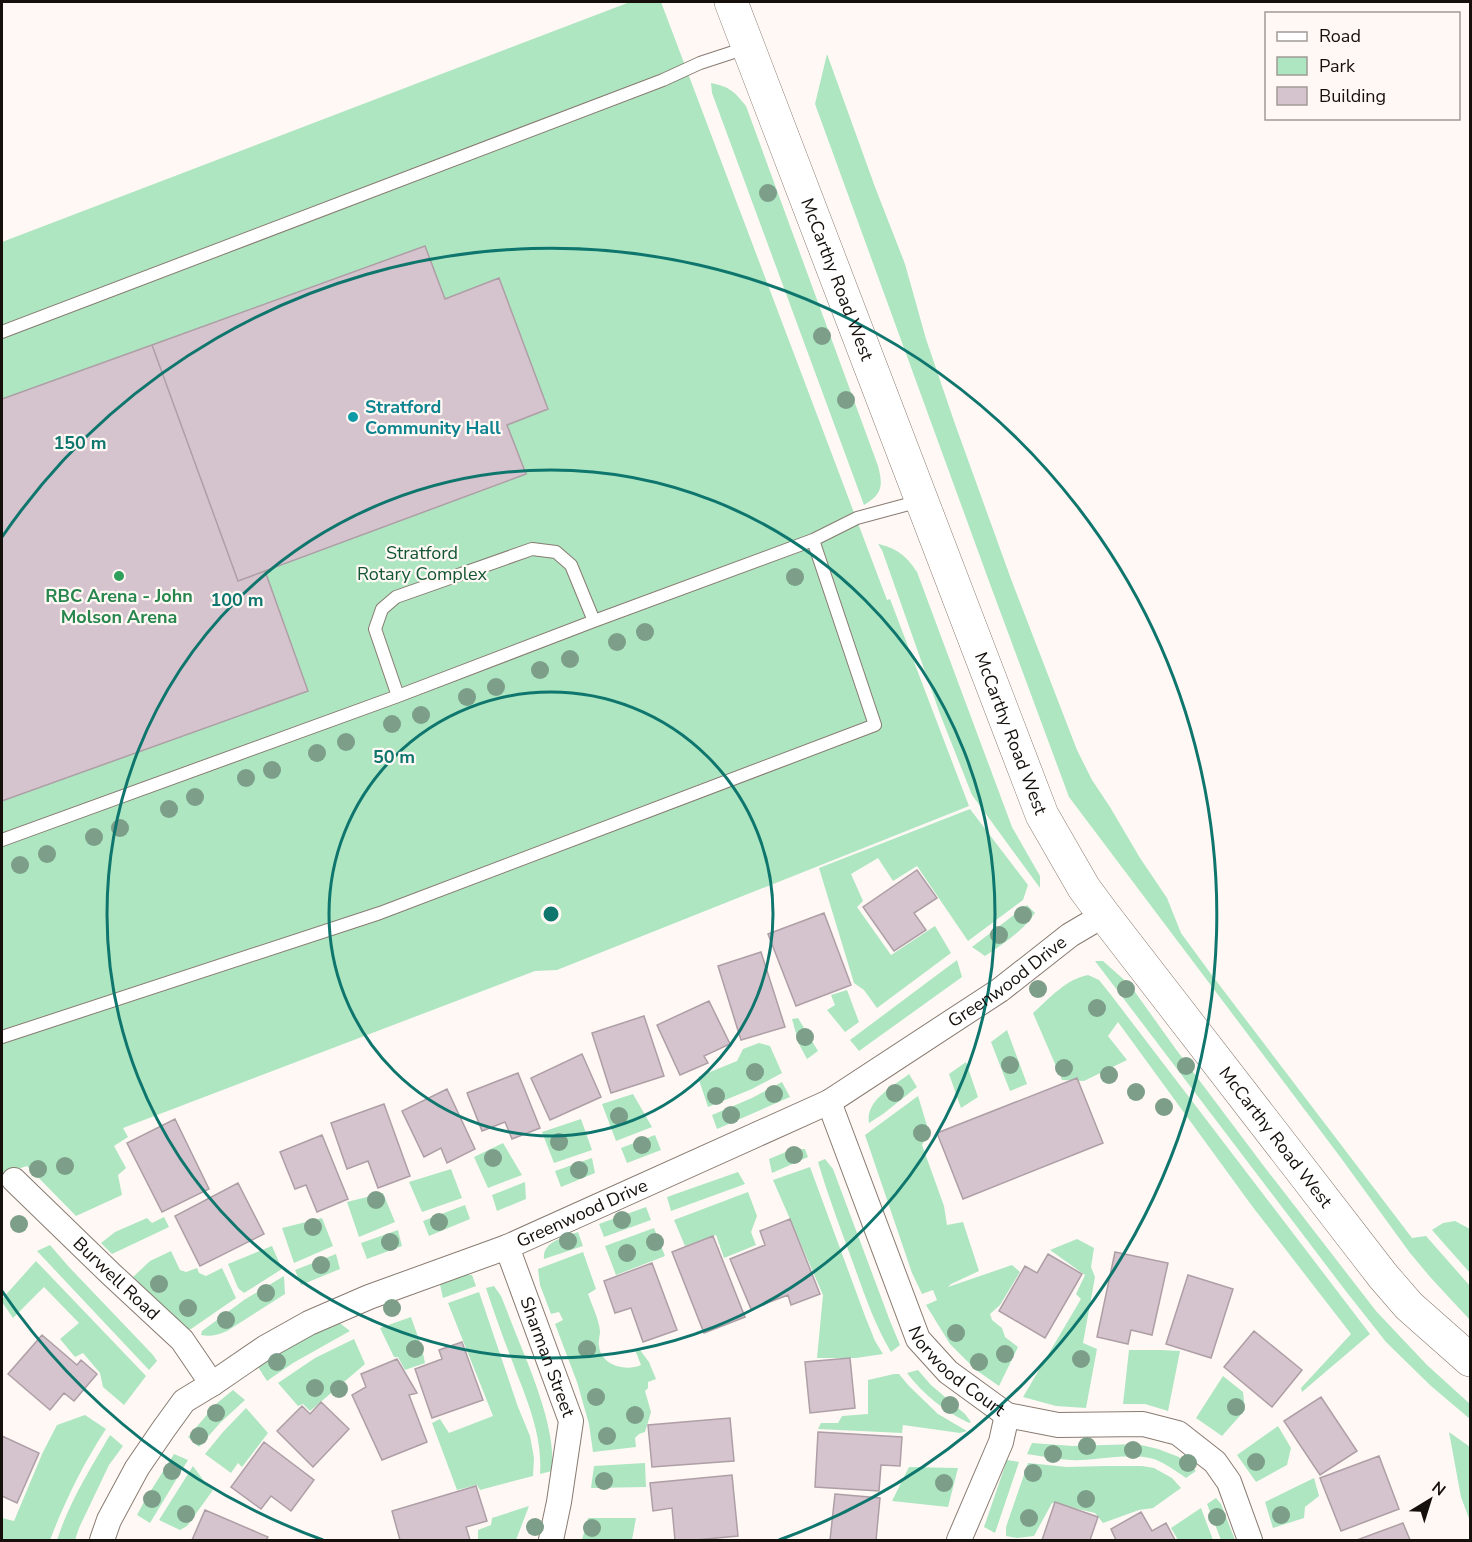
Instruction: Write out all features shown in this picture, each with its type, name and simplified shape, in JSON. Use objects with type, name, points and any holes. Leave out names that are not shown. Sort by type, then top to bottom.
[{"type":"street","name":"McCarthy Road West","points":[[731,2],[1042,815],[1084,888],[1383,1276],[1409,1306],[1470,1360]]},
{"type":"street","name":"Greenwood Drive","points":[[102,1540],[109,1520],[137,1468],[184,1401],[266,1347],[309,1323],[369,1297],[507,1247],[830,1102],[1000,990],[1070,935],[1104,915]]},
{"type":"street","name":"Norwood Court","points":[[830,1102],[918,1339],[948,1372],[1007,1415],[1058,1425],[1143,1424],[1178,1433],[1215,1462],[1229,1482],[1250,1540]]},
{"type":"street","name":"Burwell Road","points":[[15,1180],[182,1340],[212,1384]]},
{"type":"street","name":"Sharman Street","points":[[507,1247],[571,1421],[559,1502],[550,1540]]},
{"type":"street","points":[[959,1540],[1001,1442],[1007,1415]]},
{"type":"lane","points":[[2,332],[663,80],[700,63],[748,48]]},
{"type":"lane","points":[[2,840],[399,696],[813,540],[857,518],[921,501]]},
{"type":"lane","points":[[2,1037],[380,913],[875,725],[813,540]]},
{"type":"lane","points":[[399,696],[375,629],[382,609],[396,597],[532,549],[556,552],[571,565],[594,621]]},
{"type":"green space","name":"Stratford Rotary Complex","points":[[630,2],[661,2],[887,600],[890,599],[969,806],[557,970],[535,971],[123,1128],[128,1137],[114,1146],[126,1168],[118,1175],[122,1195],[76,1216],[27,1166],[2,1174],[2,242]]},
{"type":"green space","points":[[827,54],[905,264],[926,339],[1011,579],[1077,750],[1092,780],[1167,898],[1181,933],[1211,974],[1412,1238],[1426,1236],[1470,1286],[1470,1320],[1410,1253],[1069,797],[815,104]]},
{"type":"green space","points":[[711,83],[731,90],[746,106],[878,466],[881,479],[880,488],[875,497],[864,505],[712,93]]},
{"type":"green space","points":[[878,544],[900,553],[917,572],[1012,827],[1040,876],[1040,888],[972,795]]},
{"type":"green space","points":[[970,809],[1028,885],[1023,900],[968,941],[917,866],[893,881],[878,858],[851,874],[863,901],[857,907],[891,955],[935,926],[951,953],[877,1008],[864,990],[854,983],[819,868]]},
{"type":"green space","points":[[1027,905],[1035,913],[1012,937],[985,956],[972,947]]},
{"type":"green space","points":[[957,960],[962,977],[859,1051],[850,1040]]},
{"type":"green space","points":[[1095,961],[1103,961],[1130,985],[1263,1165],[1376,1311],[1427,1365],[1470,1404],[1470,1419],[1431,1386],[1386,1342]]},
{"type":"green space","points":[[1088,975],[1099,980],[1111,995],[1370,1334],[1302,1392],[1301,1388],[1351,1334],[1252,1206],[1118,1022],[1108,1036],[1127,1060],[1084,1081],[1062,1080],[1033,1013],[1065,985]]},
{"type":"green space","points":[[847,990],[859,1022],[845,1032],[827,1010],[835,1005],[831,995]]},
{"type":"green space","points":[[798,1018],[818,1051],[807,1059],[799,1044],[792,1019]]},
{"type":"green space","points":[[1007,1030],[1027,1084],[1010,1091],[991,1042]]},
{"type":"green space","points":[[759,1043],[770,1046],[782,1073],[752,1089],[708,1107],[698,1077],[737,1061],[743,1049]]},
{"type":"green space","points":[[966,1062],[978,1097],[961,1108],[949,1074]]},
{"type":"green space","points":[[909,1074],[917,1087],[869,1123],[871,1107],[882,1094]]},
{"type":"green space","points":[[782,1082],[790,1097],[717,1129],[712,1115]]},
{"type":"green space","points":[[633,1094],[652,1127],[616,1141],[602,1104]]},
{"type":"green space","points":[[918,1096],[929,1132],[922,1145],[944,1206],[947,1225],[963,1222],[979,1271],[948,1287],[1012,1265],[1020,1272],[1000,1305],[990,1314],[992,1320],[1002,1328],[1005,1337],[1018,1347],[999,1386],[976,1370],[950,1344],[926,1305],[937,1300],[933,1290],[922,1294],[912,1273],[865,1135]]},
{"type":"green space","points":[[581,1119],[592,1150],[554,1163],[542,1132]]},
{"type":"green space","points":[[655,1135],[661,1150],[627,1163],[621,1148]]},
{"type":"green space","points":[[503,1143],[522,1175],[488,1188],[474,1157]]},
{"type":"green space","points":[[793,1149],[805,1149],[808,1157],[772,1173],[769,1159]]},
{"type":"green space","points":[[592,1158],[595,1173],[561,1187],[555,1171]]},
{"type":"green space","points":[[825,1159],[833,1169],[900,1345],[891,1352],[868,1302],[827,1190],[818,1162]]},
{"type":"green space","points":[[810,1167],[865,1316],[883,1354],[856,1358],[817,1358],[823,1295],[773,1180]]},
{"type":"green space","points":[[451,1169],[462,1198],[422,1212],[409,1182]]},
{"type":"green space","points":[[738,1172],[745,1184],[671,1211],[667,1197]]},
{"type":"green space","points":[[525,1182],[526,1199],[497,1211],[492,1195]]},
{"type":"green space","points":[[748,1192],[757,1216],[751,1232],[756,1245],[724,1258],[716,1235],[685,1246],[674,1220]]},
{"type":"green space","points":[[383,1193],[395,1222],[359,1237],[347,1202]]},
{"type":"green space","points":[[465,1205],[470,1219],[429,1236],[423,1221]]},
{"type":"green space","points":[[646,1207],[651,1220],[604,1237],[599,1224]]},
{"type":"green space","points":[[164,1217],[169,1227],[112,1254],[101,1243],[115,1232],[147,1218],[152,1223]]},
{"type":"green space","points":[[322,1218],[333,1246],[294,1263],[282,1228]]},
{"type":"green space","points":[[1455,1221],[1470,1229],[1470,1273],[1432,1230],[1443,1223]]},
{"type":"green space","points":[[654,1228],[665,1256],[616,1275],[605,1246]]},
{"type":"green space","points":[[398,1230],[402,1246],[367,1259],[361,1243]]},
{"type":"green space","points":[[578,1232],[583,1246],[544,1259],[546,1248],[550,1244]]},
{"type":"green space","points":[[1077,1239],[1094,1248],[1091,1267],[1095,1277],[1083,1343],[1097,1349],[1086,1408],[1056,1406],[1023,1397],[1081,1299],[1076,1294],[1085,1275],[1050,1250]]},
{"type":"green space","points":[[50,1245],[153,1355],[157,1361],[149,1370],[37,1251]]},
{"type":"green space","points":[[272,1246],[282,1269],[244,1293],[238,1288],[228,1264]]},
{"type":"green space","points":[[171,1251],[180,1270],[186,1272],[197,1268],[199,1273],[206,1276],[222,1268],[236,1298],[191,1329],[185,1329],[133,1277],[150,1261]]},
{"type":"green space","points":[[583,1252],[596,1289],[588,1294],[597,1317],[601,1353],[609,1362],[628,1368],[641,1365],[635,1350],[640,1350],[649,1362],[656,1379],[648,1382],[648,1388],[645,1391],[651,1412],[645,1432],[635,1438],[636,1447],[593,1452],[589,1424],[577,1382],[555,1324],[563,1320],[559,1312],[551,1314],[540,1285],[538,1269]]},
{"type":"green space","points":[[336,1254],[340,1269],[301,1285],[295,1270]]},
{"type":"green space","points":[[36,1261],[146,1376],[124,1405],[103,1387],[100,1373],[83,1353],[75,1357],[60,1339],[79,1323],[44,1287],[13,1318],[2,1302],[2,1299]]},
{"type":"green space","points":[[472,1275],[476,1286],[443,1298],[439,1280]]},
{"type":"green space","points":[[284,1276],[285,1294],[227,1331],[208,1336],[201,1335],[202,1331],[244,1300]]},
{"type":"green space","points":[[494,1286],[501,1296],[538,1390],[549,1432],[552,1471],[540,1474],[539,1444],[532,1415],[486,1288]]},
{"type":"green space","points":[[479,1292],[530,1436],[534,1458],[533,1476],[480,1490],[477,1485],[457,1490],[432,1423],[440,1419],[449,1433],[493,1416],[448,1303]]},
{"type":"green space","points":[[411,1317],[425,1363],[405,1370],[398,1357],[394,1357],[380,1328]]},
{"type":"green space","points":[[337,1321],[350,1331],[293,1363],[267,1381],[258,1367],[294,1343]]},
{"type":"green space","points":[[354,1339],[365,1364],[310,1411],[303,1404],[298,1406],[278,1383],[315,1358]]},
{"type":"green space","points":[[1129,1350],[1180,1351],[1168,1411],[1145,1404],[1123,1404]]},
{"type":"green space","points":[[918,1370],[971,1422],[951,1413],[920,1388],[907,1373]]},
{"type":"green space","points":[[899,1374],[938,1414],[967,1431],[960,1433],[903,1425],[902,1433],[818,1429],[821,1423],[838,1423],[842,1416],[868,1414],[868,1380]]},
{"type":"green space","points":[[1223,1376],[1243,1392],[1245,1410],[1222,1436],[1196,1418]]},
{"type":"green space","points":[[233,1390],[245,1400],[199,1447],[188,1437],[216,1404]]},
{"type":"green space","points":[[246,1408],[268,1433],[242,1467],[238,1463],[231,1473],[205,1454]]},
{"type":"green space","points":[[85,1415],[106,1429],[75,1483],[50,1540],[2,1540],[2,1518],[14,1521],[57,1425]]},
{"type":"green space","points":[[1278,1426],[1291,1448],[1287,1465],[1256,1482],[1237,1455]]},
{"type":"green space","points":[[1449,1432],[1470,1447],[1470,1521],[1461,1497]]},
{"type":"green space","points":[[110,1435],[123,1446],[109,1465],[75,1540],[57,1540],[74,1499]]},
{"type":"green space","points":[[1032,1443],[1073,1446],[1137,1444],[1179,1457],[1196,1471],[1186,1478],[1170,1467],[1145,1457],[1076,1460],[1027,1454]]},
{"type":"green space","points":[[174,1454],[188,1460],[150,1523],[137,1515]]},
{"type":"green space","points":[[1007,1460],[1019,1462],[995,1533],[984,1527]]},
{"type":"green space","points":[[645,1463],[646,1487],[591,1488],[594,1466]]},
{"type":"green space","points":[[1028,1463],[1067,1467],[1142,1466],[1154,1468],[1172,1478],[1181,1488],[1153,1508],[1139,1510],[1103,1523],[1095,1513],[1052,1503],[1034,1536],[1017,1538],[1006,1536],[1006,1527]]},
{"type":"green space","points":[[193,1466],[213,1490],[187,1526],[180,1530],[159,1520]]},
{"type":"green space","points":[[909,1467],[958,1468],[948,1507],[892,1501]]},
{"type":"green space","points":[[1314,1478],[1319,1496],[1305,1507],[1304,1518],[1273,1528],[1265,1502]]},
{"type":"green space","points":[[1216,1498],[1221,1504],[1235,1540],[1221,1540],[1207,1504]]},
{"type":"green space","points":[[529,1506],[516,1540],[478,1540],[478,1530],[491,1525],[492,1518]]},
{"type":"green space","points":[[1201,1508],[1213,1540],[1178,1540],[1171,1528]]},
{"type":"green space","points":[[588,1518],[636,1518],[632,1540],[582,1540]]},
{"type":"building","name":"Stratford Community Hall","points":[[425,246],[445,299],[499,278],[548,409],[507,425],[526,474],[238,581],[152,345]]},
{"type":"building","name":"RBC Arena - John Molson Arena","points":[[152,345],[238,581],[265,571],[308,691],[2,801],[2,399]]},
{"type":"building","points":[[917,870],[937,898],[914,913],[926,930],[894,951],[863,907]]},
{"type":"building","points":[[824,913],[851,985],[796,1006],[768,934]]},
{"type":"building","points":[[761,952],[785,1027],[741,1040],[718,966]]},
{"type":"building","points":[[709,1001],[730,1044],[704,1056],[708,1063],[680,1075],[657,1025]]},
{"type":"building","points":[[644,1016],[664,1076],[611,1093],[592,1033]]},
{"type":"building","points":[[582,1054],[601,1097],[550,1120],[531,1078]]},
{"type":"building","points":[[518,1073],[540,1128],[512,1139],[505,1122],[482,1131],[467,1093]]},
{"type":"building","points":[[1077,1078],[1103,1143],[963,1199],[937,1133]]},
{"type":"building","points":[[447,1089],[475,1149],[447,1163],[441,1148],[424,1157],[402,1111]]},
{"type":"building","points":[[384,1104],[410,1176],[378,1188],[368,1161],[347,1169],[331,1123]]},
{"type":"building","points":[[175,1119],[209,1189],[162,1212],[127,1143]]},
{"type":"building","points":[[322,1135],[348,1199],[317,1212],[306,1185],[295,1189],[280,1152]]},
{"type":"building","points":[[238,1183],[264,1234],[200,1266],[175,1216]]},
{"type":"building","points":[[790,1219],[820,1294],[791,1305],[788,1295],[751,1309],[730,1259],[765,1245],[760,1231]]},
{"type":"building","points":[[713,1236],[745,1317],[704,1333],[672,1252]]},
{"type":"building","points":[[1115,1252],[1168,1263],[1152,1335],[1131,1330],[1128,1344],[1097,1337]]},
{"type":"building","points":[[1048,1254],[1082,1274],[1045,1338],[999,1311],[1025,1266],[1037,1273]]},
{"type":"building","points":[[652,1263],[677,1330],[643,1342],[631,1308],[615,1313],[604,1281]]},
{"type":"building","points":[[1188,1275],[1233,1289],[1211,1358],[1166,1344]]},
{"type":"building","points":[[1254,1331],[1302,1370],[1272,1407],[1224,1367]]},
{"type":"building","points":[[42,1335],[77,1365],[81,1360],[97,1374],[74,1401],[64,1393],[50,1410],[8,1374]]},
{"type":"building","points":[[462,1342],[483,1400],[432,1418],[415,1369],[442,1359],[439,1350]]},
{"type":"building","points":[[850,1358],[855,1408],[810,1413],[805,1362]]},
{"type":"building","points":[[397,1359],[417,1393],[409,1395],[427,1442],[382,1460],[352,1395],[366,1387],[361,1374]]},
{"type":"building","points":[[1321,1397],[1357,1451],[1320,1475],[1284,1421]]},
{"type":"building","points":[[321,1402],[349,1429],[313,1467],[277,1431],[302,1406],[310,1414]]},
{"type":"building","points":[[730,1418],[734,1461],[652,1467],[648,1425]]},
{"type":"building","points":[[818,1432],[902,1437],[900,1466],[881,1465],[879,1491],[815,1487]]},
{"type":"building","points":[[2,1436],[39,1453],[17,1503],[2,1496]]},
{"type":"building","points":[[264,1442],[314,1480],[291,1511],[271,1496],[261,1509],[231,1487]]},
{"type":"building","points":[[1379,1456],[1399,1509],[1341,1531],[1320,1478]]},
{"type":"building","points":[[732,1475],[738,1536],[675,1540],[672,1508],[653,1511],[650,1483]]},
{"type":"building","points":[[476,1486],[487,1521],[466,1527],[470,1540],[400,1540],[392,1511]]},
{"type":"building","points":[[835,1494],[880,1498],[876,1540],[830,1540]]},
{"type":"building","points":[[1055,1502],[1098,1517],[1090,1540],[1042,1540]]},
{"type":"building","points":[[205,1510],[268,1537],[266,1540],[192,1540]]},
{"type":"building","points":[[1141,1512],[1152,1531],[1166,1523],[1175,1540],[1116,1540],[1111,1529]]},
{"type":"building","points":[[1403,1523],[1410,1540],[1357,1540]]},
{"type":"place","name":"Stratford Community Hall","points":[[353,417]]},
{"type":"place","name":"RBC Arena - John Molson Arena","points":[[119,576]]}]
